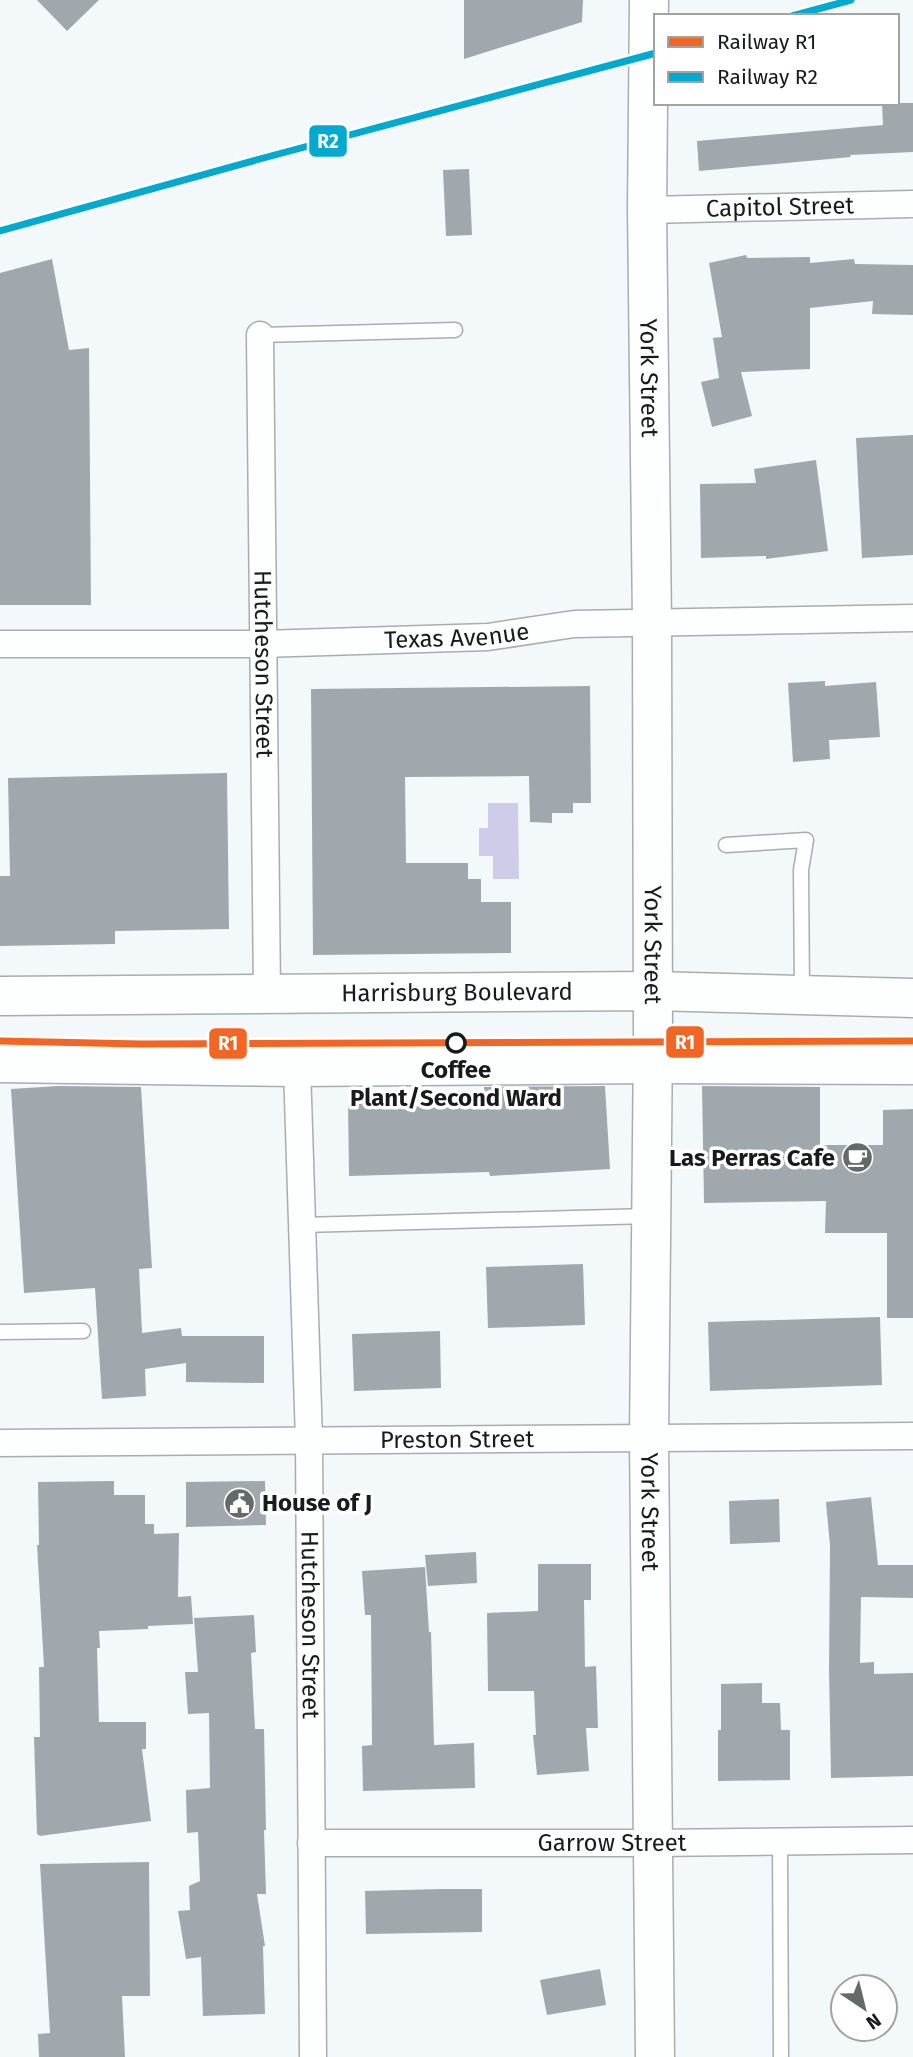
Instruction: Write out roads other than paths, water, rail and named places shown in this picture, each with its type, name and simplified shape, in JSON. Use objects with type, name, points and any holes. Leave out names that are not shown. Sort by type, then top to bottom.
[{"type":"main road","name":"York Street","points":[[649,0],[647,210],[653,991],[649,1439],[655,2057]]},
{"type":"main road","name":"Harrisburg Boulevard","points":[[0,996],[653,991],[913,998]]},
{"type":"main road","points":[[0,1063],[298,1067],[913,1065]]},
{"type":"street","name":"Capitol Street","points":[[647,210],[913,204]]},
{"type":"street","name":"Hutcheson Street","points":[[260,335],[267,993]]},
{"type":"street","name":"Texas Avenue","points":[[0,644],[262,644],[488,637],[574,624],[913,618]]},
{"type":"street","name":"Hutcheson Street","points":[[298,1067],[309,1440],[313,2057]]},
{"type":"street","name":"Preston Street","points":[[0,1443],[913,1436]]},
{"type":"street","name":"Garrow Street","points":[[312,1843],[913,1840]]},
{"type":"lane","points":[[260,335],[455,330]]},
{"type":"lane","points":[[726,845],[806,840],[801,870],[802,995]]},
{"type":"lane","points":[[302,1225],[651,1216]]},
{"type":"lane","points":[[0,1332],[83,1331]]},
{"type":"lane","points":[[780,1842],[781,2057]]},
{"type":"water","points":[[488,803],[518,803],[519,879],[493,879],[493,856],[479,856],[479,828],[488,828]]},
{"type":"railway","points":[[799,14],[851,0]]},
{"type":"railway","points":[[0,231],[654,54]]},
{"type":"rail line","name":"R2","points":[[799,14],[851,0]]},
{"type":"rail line","name":"R2","points":[[0,231],[654,54]]},
{"type":"rail line","name":"R1","points":[[0,1041],[141,1044],[913,1041]]},
{"type":"place","name":"Coffee Plant/Second Ward","points":[[456,1043]]},
{"type":"place","name":"Las Perras Cafe","points":[[858,1158]]},
{"type":"place","name":"House of J","points":[[239,1503]]}]
